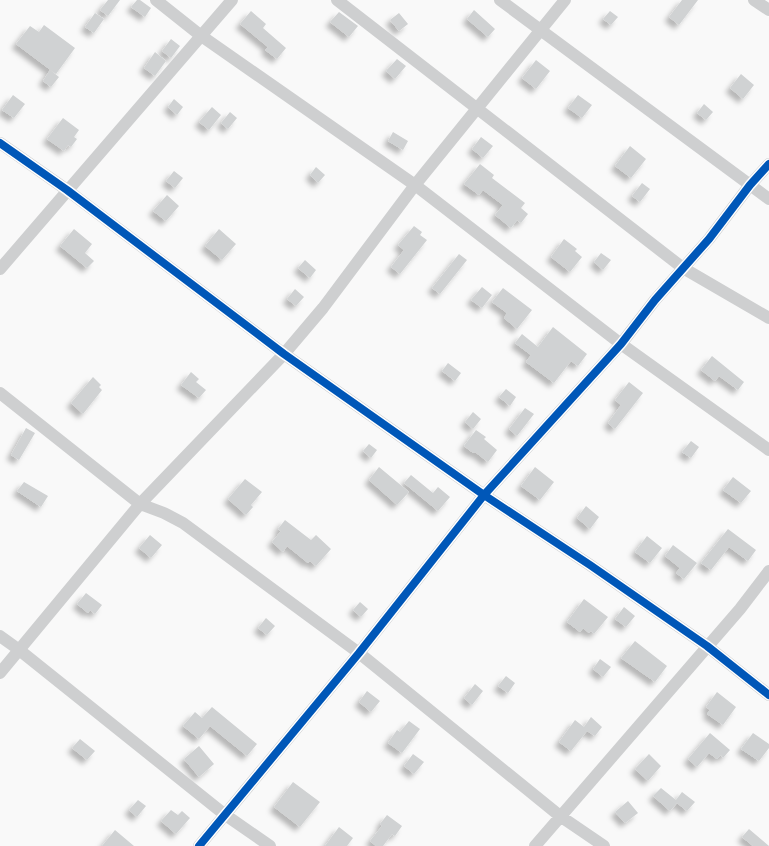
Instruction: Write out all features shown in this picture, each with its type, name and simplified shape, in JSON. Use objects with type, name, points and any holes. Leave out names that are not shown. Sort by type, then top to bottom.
[{"type":"street","points":[[156,0],[200,34],[415,185],[621,344],[769,450]]},
{"type":"street","points":[[0,269],[200,34],[232,0]]},
{"type":"street","points":[[337,0],[683,268],[769,318]]},
{"type":"street","points":[[500,0],[769,199]]},
{"type":"street","points":[[0,673],[140,504],[284,354],[323,308],[415,185],[565,0]]},
{"type":"street","points":[[754,0],[769,10]]},
{"type":"street","points":[[0,143],[67,190],[284,354],[484,495],[707,646],[769,695]]},
{"type":"street","points":[[199,846],[484,495],[621,344],[655,300],[769,164]]},
{"type":"street","points":[[0,393],[140,504],[183,523],[358,652],[560,816],[604,846]]},
{"type":"street","points":[[535,846],[740,609],[769,571]]},
{"type":"street","points":[[0,636],[224,814],[270,846]]},
{"type":"building","points":[[108,0],[120,0],[108,16],[100,10]]},
{"type":"building","points":[[137,0],[151,8],[145,17],[131,7]]},
{"type":"building","points":[[682,0],[698,0],[679,25],[669,17]]},
{"type":"building","points":[[474,10],[495,29],[488,37],[467,19]]},
{"type":"building","points":[[251,11],[266,24],[263,28],[286,48],[277,59],[265,50],[268,47],[240,24]]},
{"type":"building","points":[[610,11],[618,17],[611,25],[603,19]]},
{"type":"building","points":[[339,12],[358,26],[349,37],[330,22]]},
{"type":"building","points":[[95,13],[104,19],[94,33],[85,27]]},
{"type":"building","points":[[399,13],[408,24],[399,31],[390,20]]},
{"type":"building","points":[[44,25],[75,48],[56,74],[16,44],[30,26],[39,32]]},
{"type":"building","points":[[171,39],[180,46],[171,58],[162,51]]},
{"type":"building","points":[[155,52],[166,61],[155,76],[144,68]]},
{"type":"building","points":[[397,59],[406,66],[395,79],[386,71]]},
{"type":"building","points":[[536,60],[550,71],[536,89],[522,78]]},
{"type":"building","points":[[50,70],[59,77],[51,87],[43,81]]},
{"type":"building","points":[[741,74],[754,85],[743,99],[730,88]]},
{"type":"building","points":[[13,95],[25,104],[14,118],[2,110]]},
{"type":"building","points":[[578,95],[592,105],[582,118],[568,108]]},
{"type":"building","points":[[174,99],[183,107],[177,115],[168,107]]},
{"type":"building","points":[[704,104],[713,112],[706,120],[697,113]]},
{"type":"building","points":[[212,107],[221,115],[209,130],[199,122]]},
{"type":"building","points":[[230,112],[237,118],[228,129],[221,123]]},
{"type":"building","points":[[63,118],[79,130],[74,137],[77,139],[71,147],[68,145],[64,151],[47,139]]},
{"type":"building","points":[[393,132],[408,141],[403,150],[388,141]]},
{"type":"building","points":[[481,137],[493,146],[483,158],[472,149]]},
{"type":"building","points":[[630,146],[646,159],[631,178],[615,166]]},
{"type":"building","points":[[480,164],[494,175],[492,178],[525,203],[521,208],[528,214],[521,223],[517,220],[511,228],[495,215],[503,205],[483,190],[479,195],[464,184]]},
{"type":"building","points":[[316,167],[325,175],[318,183],[310,175]]},
{"type":"building","points":[[174,171],[183,178],[175,188],[166,181]]},
{"type":"building","points":[[642,183],[650,189],[640,202],[632,196]]},
{"type":"building","points":[[167,195],[179,206],[166,221],[153,211]]},
{"type":"building","points":[[414,226],[422,232],[420,235],[427,240],[400,274],[391,267],[404,250],[398,245]]},
{"type":"building","points":[[74,229],[92,244],[85,253],[94,261],[87,268],[60,246]]},
{"type":"building","points":[[219,229],[236,244],[222,260],[205,246]]},
{"type":"building","points":[[564,239],[577,249],[575,251],[582,257],[570,272],[551,257]]},
{"type":"building","points":[[601,253],[611,260],[603,270],[594,262]]},
{"type":"building","points":[[459,254],[467,260],[440,294],[432,288]]},
{"type":"building","points":[[305,260],[316,270],[310,278],[298,268]]},
{"type":"building","points":[[482,287],[492,295],[482,308],[471,300]]},
{"type":"building","points":[[503,288],[532,310],[517,329],[504,318],[507,313],[492,302]]},
{"type":"building","points":[[295,289],[304,297],[296,306],[287,299]]},
{"type":"building","points":[[553,327],[587,354],[578,366],[571,361],[554,383],[526,362],[531,355],[515,343],[522,334],[538,347]]},
{"type":"building","points":[[712,356],[744,382],[738,390],[719,376],[715,381],[701,370]]},
{"type":"building","points":[[448,363],[461,373],[455,381],[442,371]]},
{"type":"building","points":[[191,372],[199,379],[196,382],[206,390],[199,398],[181,385]]},
{"type":"building","points":[[93,377],[101,385],[99,387],[102,390],[83,414],[71,403]]},
{"type":"building","points":[[629,382],[643,393],[615,429],[608,423],[621,405],[615,400]]},
{"type":"building","points":[[506,389],[516,397],[510,406],[499,397]]},
{"type":"building","points":[[525,408],[534,414],[517,436],[509,429]]},
{"type":"building","points":[[473,412],[481,419],[473,429],[465,422]]},
{"type":"building","points":[[26,428],[35,433],[19,460],[11,455]]},
{"type":"building","points":[[476,430],[486,437],[484,439],[497,450],[488,462],[464,446]]},
{"type":"building","points":[[691,441],[699,447],[691,458],[682,452]]},
{"type":"building","points":[[369,444],[377,450],[371,458],[363,451]]},
{"type":"building","points":[[379,467],[409,492],[397,505],[369,480]]},
{"type":"building","points":[[535,467],[554,482],[540,500],[521,486]]},
{"type":"building","points":[[411,475],[433,493],[438,487],[450,497],[438,511],[404,483]]},
{"type":"building","points":[[733,477],[751,491],[741,503],[723,490]]},
{"type":"building","points":[[245,479],[262,492],[251,505],[253,507],[246,515],[228,499]]},
{"type":"building","points":[[24,482],[48,496],[41,507],[17,491]]},
{"type":"building","points":[[586,506],[599,517],[590,529],[577,518]]},
{"type":"building","points":[[285,520],[311,540],[316,535],[331,549],[316,566],[310,561],[308,563],[287,546],[283,552],[272,542],[281,531],[278,529]]},
{"type":"building","points":[[728,529],[756,550],[748,561],[729,547],[711,570],[701,563]]},
{"type":"building","points":[[150,535],[162,545],[151,558],[139,548]]},
{"type":"building","points":[[647,536],[662,548],[650,563],[635,552]]},
{"type":"building","points":[[673,545],[697,563],[684,579],[676,573],[680,568],[665,556]]},
{"type":"building","points":[[86,593],[102,605],[95,614],[90,610],[88,613],[77,604]]},
{"type":"building","points":[[584,599],[608,617],[594,634],[591,631],[589,633],[583,628],[580,632],[567,622]]},
{"type":"building","points":[[360,602],[368,609],[361,617],[353,610]]},
{"type":"building","points":[[624,607],[635,616],[626,627],[615,619]]},
{"type":"building","points":[[266,618],[275,626],[267,635],[258,628]]},
{"type":"building","points":[[635,641],[667,666],[655,682],[621,658]]},
{"type":"building","points":[[600,659],[611,667],[603,677],[593,669]]},
{"type":"building","points":[[506,676],[515,683],[508,693],[498,686]]},
{"type":"building","points":[[475,684],[483,691],[472,705],[464,698]]},
{"type":"building","points":[[367,691],[380,701],[371,712],[359,702]]},
{"type":"building","points":[[717,692],[736,707],[723,725],[707,714],[710,710],[706,707]]},
{"type":"building","points":[[212,707],[257,744],[247,756],[210,726],[199,739],[183,726],[195,712],[202,718]]},
{"type":"building","points":[[591,717],[602,727],[595,736],[587,731],[571,751],[559,742],[575,720],[584,727]]},
{"type":"building","points":[[409,721],[420,729],[402,753],[388,743],[397,730],[400,732]]},
{"type":"building","points":[[710,733],[730,750],[723,758],[721,755],[717,759],[709,753],[697,767],[688,759]]},
{"type":"building","points":[[753,733],[769,744],[769,748],[759,761],[741,749]]},
{"type":"building","points":[[80,739],[95,751],[87,760],[72,748]]},
{"type":"building","points":[[199,746],[214,764],[199,777],[184,759]]},
{"type":"building","points":[[413,754],[424,762],[414,774],[404,766]]},
{"type":"building","points":[[649,754],[661,766],[648,781],[635,769]]},
{"type":"building","points":[[293,782],[320,802],[300,827],[274,807]]},
{"type":"building","points":[[661,788],[676,800],[682,792],[695,802],[687,811],[677,803],[670,811],[653,796]]},
{"type":"building","points":[[138,800],[146,806],[137,817],[129,810]]},
{"type":"building","points":[[628,801],[638,813],[625,823],[615,812]]},
{"type":"building","points":[[171,810],[178,815],[182,811],[190,818],[176,834],[161,821]]},
{"type":"building","points":[[387,815],[402,826],[395,836],[392,834],[383,846],[376,846],[370,841],[382,826],[380,824]]},
{"type":"building","points":[[339,827],[353,838],[347,846],[325,846]]},
{"type":"building","points":[[749,829],[769,846],[753,846],[742,837]]},
{"type":"building","points":[[115,830],[134,846],[102,846]]},
{"type":"cycle path","points":[[0,143],[67,190],[284,354],[484,495],[707,646],[769,695]]},
{"type":"cycle path","points":[[199,846],[359,653],[484,495],[621,344],[655,300],[709,239],[750,185],[769,164]]}]
